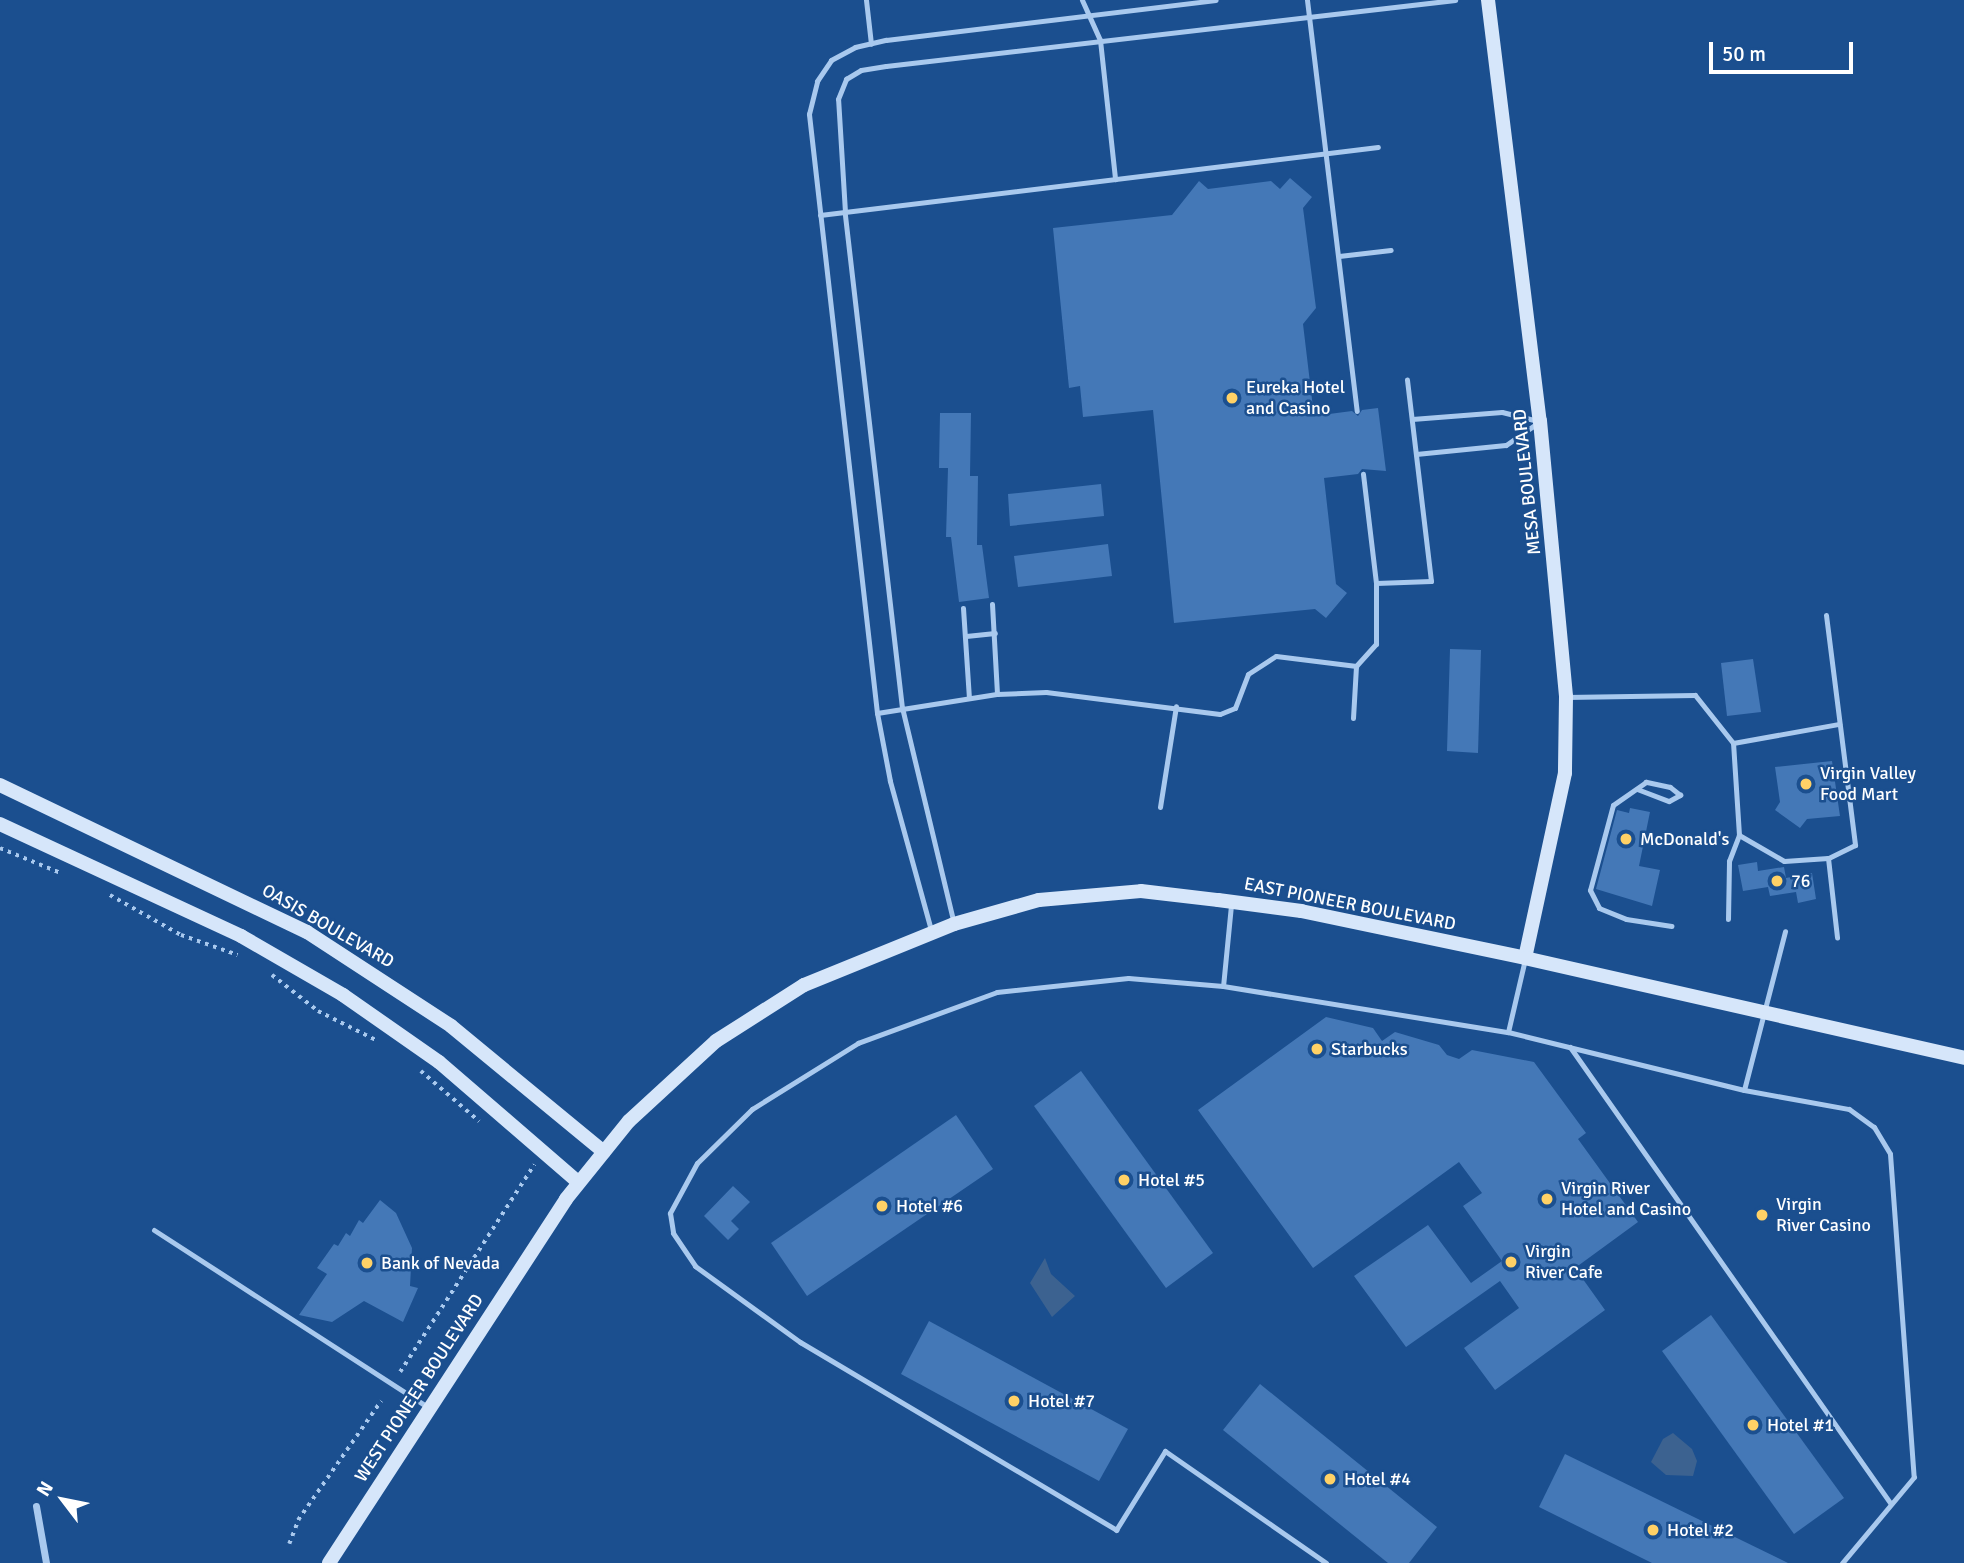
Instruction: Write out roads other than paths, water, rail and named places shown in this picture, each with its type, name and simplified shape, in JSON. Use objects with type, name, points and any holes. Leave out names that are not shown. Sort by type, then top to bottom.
[{"type":"main road","name":"MESA BOULEVARD","points":[[1488,0],[1540,421],[1566,697],[1565,772],[1525,958]]},
{"type":"main road","name":"OASIS BOULEVARD","points":[[0,785],[307,932],[451,1026],[604,1152]]},
{"type":"main road","points":[[0,824],[241,936],[332,988],[439,1062],[578,1182]]},
{"type":"main road","name":"EAST PIONEER BOULEVARD","points":[[591,1167],[629,1121],[716,1041],[804,985],[954,924],[1039,900],[1077,896],[1141,891],[1301,911],[1525,958],[1964,1058]]},
{"type":"main road","name":"WEST PIONEER BOULEVARD","points":[[329,1563],[578,1182],[591,1167]]},
{"type":"street","points":[[36,1506],[46,1563]]},
{"type":"lane","points":[[866,0],[871,44]]},
{"type":"lane","points":[[1082,0],[1100,40],[1115,179]]},
{"type":"lane","points":[[932,932],[890,781],[877,713],[809,114],[817,81],[831,60],[871,44],[1216,0]]},
{"type":"lane","points":[[1307,0],[1357,411]]},
{"type":"lane","points":[[954,924],[902,708],[845,212],[838,99],[846,79],[861,70],[1455,0]]},
{"type":"lane","points":[[820,215],[1378,147]]},
{"type":"lane","points":[[1339,256],[1391,250]]},
{"type":"lane","points":[[1376,583],[1431,580],[1408,379]]},
{"type":"lane","points":[[1412,419],[1502,412],[1540,421]]},
{"type":"lane","points":[[1416,454],[1506,445],[1540,421]]},
{"type":"lane","points":[[1353,718],[1356,666],[1376,644],[1376,583],[1363,474]]},
{"type":"lane","points":[[992,604],[997,694]]},
{"type":"lane","points":[[963,608],[969,698]]},
{"type":"lane","points":[[1739,835],[1784,861],[1828,858],[1855,845],[1826,615]]},
{"type":"lane","points":[[966,636],[995,633]]},
{"type":"lane","points":[[877,713],[997,694],[1046,692],[1220,713],[1235,708],[1248,674],[1276,656],[1356,666]]},
{"type":"lane","points":[[1566,697],[1695,695],[1733,743],[1739,835],[1729,861],[1728,919]]},
{"type":"lane","points":[[1160,807],[1176,706]]},
{"type":"lane","points":[[1733,743],[1839,724]]},
{"type":"lane","points":[[1637,789],[1669,801],[1680,795],[1670,787],[1646,782],[1613,805],[1590,890],[1599,908],[1626,919],[1671,926]]},
{"type":"lane","points":[[1828,858],[1837,937]]},
{"type":"lane","points":[[1223,986],[1232,901]]},
{"type":"lane","points":[[1744,1090],[1785,931]]},
{"type":"lane","points":[[1508,1032],[1525,958]]},
{"type":"lane","points":[[1326,1563],[1165,1451],[1116,1530],[800,1342],[695,1266],[673,1233],[670,1213],[697,1163],[752,1109],[858,1042],[997,992],[1128,978],[1223,986],[1508,1032],[1744,1090],[1849,1109],[1874,1127],[1890,1154],[1914,1477],[1842,1563]]},
{"type":"lane","points":[[1570,1047],[1891,1504]]},
{"type":"lane","points":[[153,1230],[429,1408]]},
{"type":"water","points":[[1045,1258],[1051,1274],[1075,1296],[1052,1317],[1030,1283]]},
{"type":"water","points":[[1673,1433],[1692,1449],[1697,1461],[1693,1476],[1666,1475],[1651,1462],[1663,1439]]},
{"type":"place","name":"Eureka Hotel and Casino","points":[[1232,398]]},
{"type":"place","name":"Virgin Valley Food Mart","points":[[1806,784]]},
{"type":"place","name":"McDonald's","points":[[1626,839]]},
{"type":"place","name":"76","points":[[1777,881]]},
{"type":"place","name":"Starbucks","points":[[1317,1049]]},
{"type":"place","name":"Hotel #5","points":[[1124,1180]]},
{"type":"place","name":"Virgin River Hotel and Casino","points":[[1547,1199]]},
{"type":"place","name":"Hotel #6","points":[[882,1206]]},
{"type":"place","name":"Virgin River Casino","points":[[1762,1215]]},
{"type":"place","name":"Virgin River Cafe","points":[[1511,1262]]},
{"type":"place","name":"Bank of Nevada","points":[[367,1263]]},
{"type":"place","name":"Hotel #7","points":[[1014,1401]]},
{"type":"place","name":"Hotel #1","points":[[1753,1425]]},
{"type":"place","name":"Hotel #4","points":[[1330,1479]]},
{"type":"place","name":"Hotel #2","points":[[1653,1530]]}]
